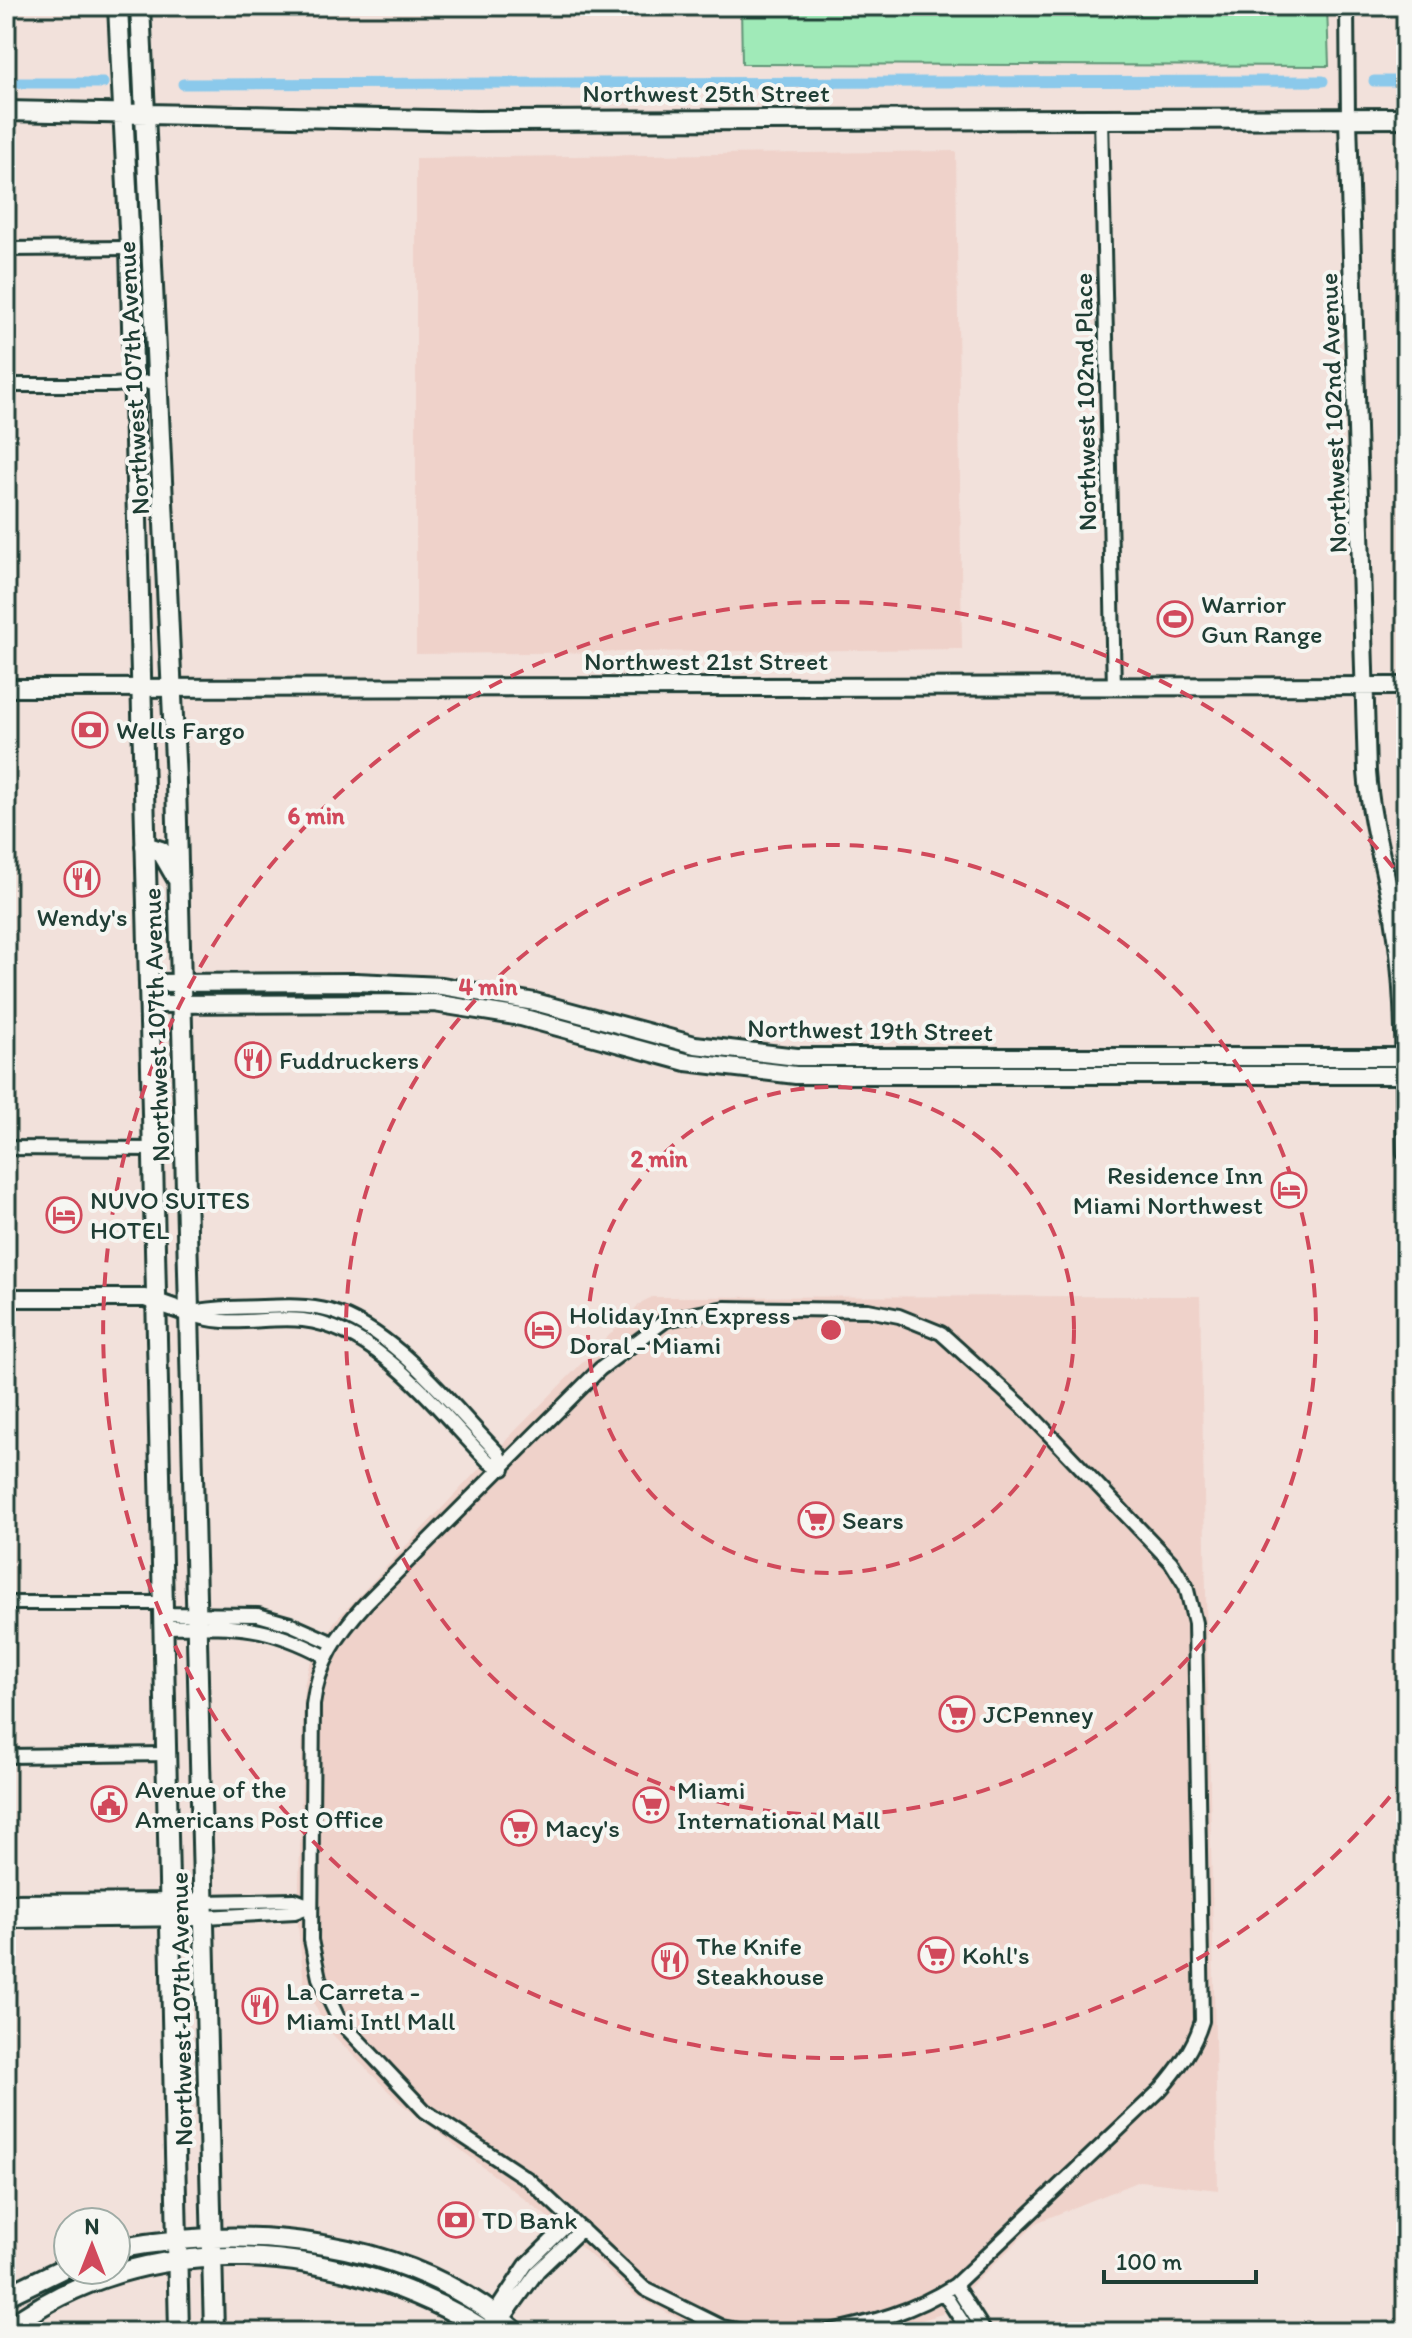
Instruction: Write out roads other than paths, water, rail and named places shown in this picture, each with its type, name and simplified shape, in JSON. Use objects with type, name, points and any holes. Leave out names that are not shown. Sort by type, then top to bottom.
[{"type":"main road","name":"Northwest 107th Avenue","points":[[118,6],[130,248],[150,1004],[179,2332]]},
{"type":"main road","name":"Northwest 107th Avenue","points":[[140,6],[173,687],[214,2332]]},
{"type":"main road","name":"Northwest 25th Street","points":[[6,111],[476,121],[1406,118]]},
{"type":"main road","points":[[145,846],[161,851],[178,879]]},
{"type":"main road","points":[[132,2247],[213,2239],[295,2240],[345,2248],[417,2272],[497,2327]]},
{"type":"main road","points":[[6,2330],[87,2285],[145,2266],[214,2259],[281,2259],[347,2270],[497,2327]]},
{"type":"main road","points":[[6,2296],[52,2274]]},
{"type":"street","name":"Northwest 102nd Avenue","points":[[1347,6],[1370,820],[1393,915],[1405,1066],[1406,1152]]},
{"type":"street","name":"Northwest 102nd Place","points":[[1101,117],[1114,687]]},
{"type":"street","points":[[6,249],[130,248]]},
{"type":"street","points":[[6,385],[160,381]]},
{"type":"street","name":"Northwest 21st Street","points":[[6,688],[1406,686]]},
{"type":"street","name":"Northwest 19th Street","points":[[149,983],[376,982],[467,989],[535,1002],[695,1045],[782,1056],[1405,1066]]},
{"type":"street","name":"Northwest 19th Street","points":[[150,1004],[434,1003],[521,1017],[686,1062],[796,1075],[1405,1066]]},
{"type":"street","points":[[6,1148],[153,1149]]},
{"type":"street","points":[[6,1298],[157,1300],[188,1313],[210,1308],[303,1306],[326,1310],[360,1323],[394,1348],[498,1453],[503,1469]]},
{"type":"street","points":[[749,2332],[722,2327],[645,2289],[529,2180],[425,2111],[343,2026],[316,1968],[311,1906],[313,1705],[325,1656],[333,1643],[374,1596],[600,1369],[666,1320],[725,1308],[868,1310],[899,1316],[929,1327],[963,1350],[1114,1499],[1171,1562],[1186,1586],[1195,1623],[1202,2021],[1198,2035],[1179,2068],[1160,2090],[955,2285],[877,2323],[825,2332]]},
{"type":"street","points":[[6,1603],[164,1615],[268,1630],[325,1656]]},
{"type":"street","points":[[197,1620],[246,1614],[274,1618],[333,1643]]},
{"type":"street","points":[[6,1756],[168,1754]]},
{"type":"street","points":[[6,1919],[204,1909],[295,1900],[311,1906]]},
{"type":"street","points":[[6,1903],[172,1911]]},
{"type":"street","points":[[497,2327],[577,2224]]},
{"type":"street","points":[[955,2285],[985,2332]]},
{"type":"street","points":[[943,2292],[969,2332]]},
{"type":"waterway","points":[[183,84],[1323,81]]},
{"type":"waterway","points":[[1374,81],[1406,81]]},
{"type":"waterway","points":[[19,83],[103,83]]},
{"type":"place","name":"Warrior Gun Range","points":[[1175,619]]},
{"type":"place","name":"Wells Fargo","points":[[90,730]]},
{"type":"place","name":"Wendy's","points":[[82,879]]},
{"type":"place","name":"Fuddruckers","points":[[253,1060]]},
{"type":"place","name":"Residence Inn Miami Northwest","points":[[1289,1190]]},
{"type":"place","name":"NUVO SUITES HOTEL","points":[[64,1215]]},
{"type":"place","name":"Holiday Inn Express Doral - Miami","points":[[543,1330]]},
{"type":"place","name":"Sears","points":[[816,1520]]},
{"type":"place","name":"JCPenney","points":[[957,1714]]},
{"type":"place","name":"Avenue of the Americans Post Office","points":[[109,1804]]},
{"type":"place","name":"Miami International Mall","points":[[651,1805]]},
{"type":"place","name":"Macy's","points":[[519,1828]]},
{"type":"place","name":"Kohl's","points":[[936,1955]]},
{"type":"place","name":"The Knife Steakhouse","points":[[670,1961]]},
{"type":"place","name":"La Carreta - Miami Intl Mall","points":[[260,2006]]},
{"type":"place","name":"TD Bank","points":[[456,2220]]}]
